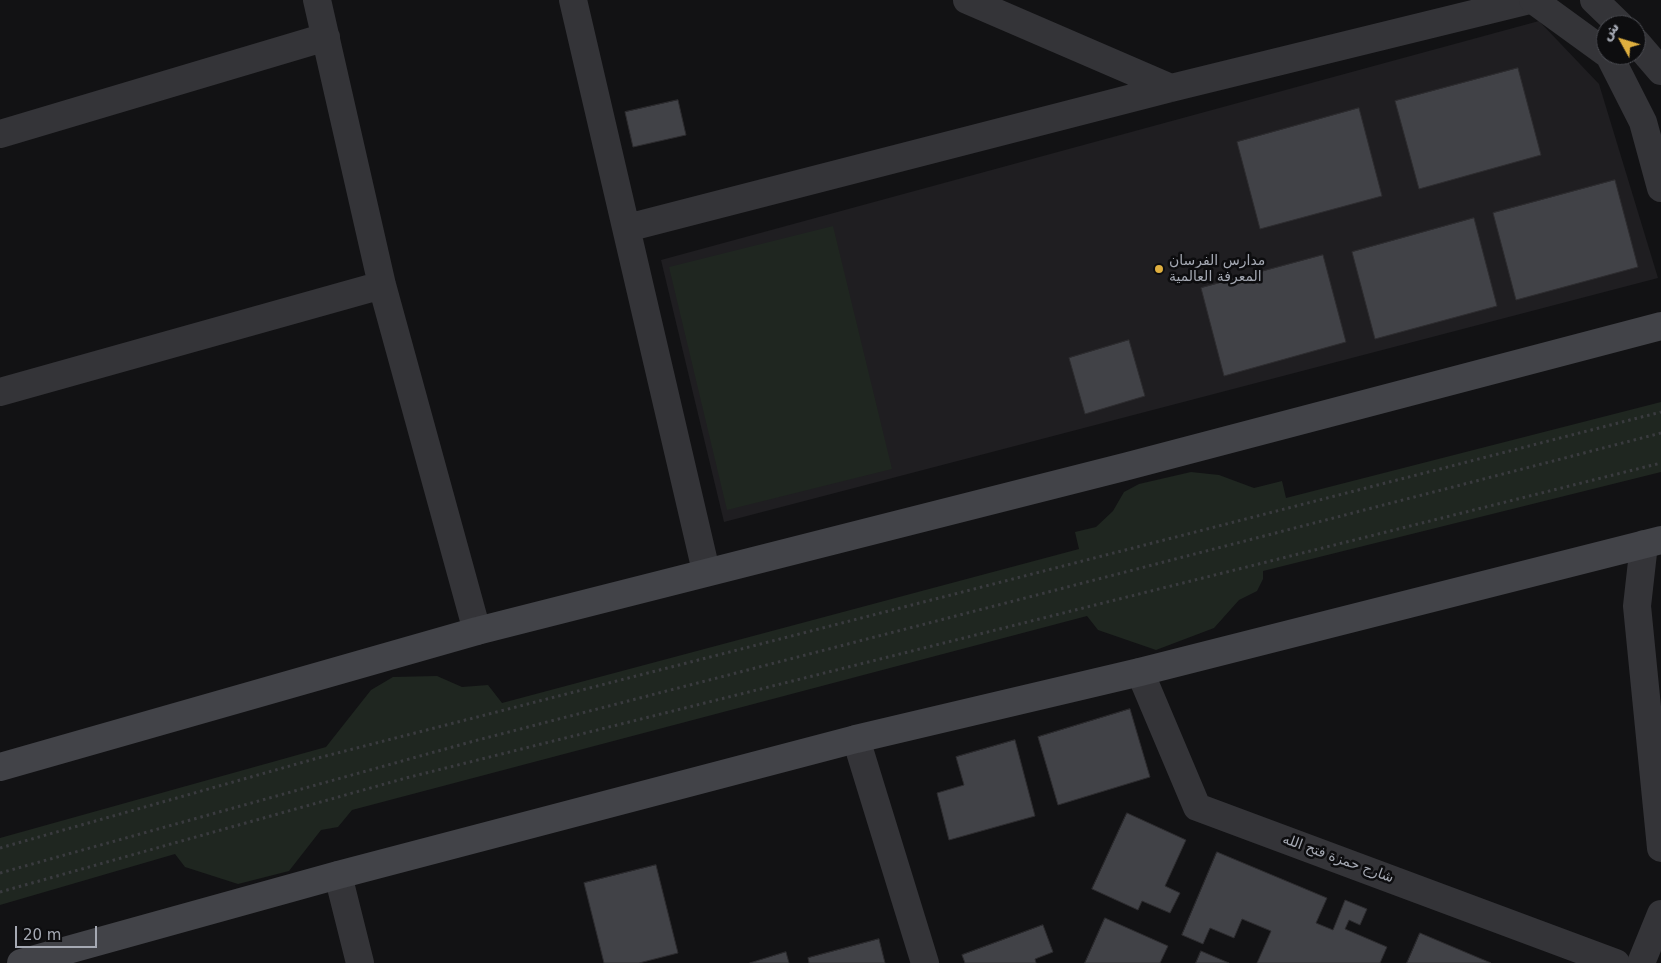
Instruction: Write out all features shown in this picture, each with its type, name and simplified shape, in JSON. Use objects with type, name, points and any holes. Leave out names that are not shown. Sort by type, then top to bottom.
[{"type":"main road","points":[[0,767],[477,631],[1128,466],[1661,326]]},
{"type":"main road","points":[[21,963],[74,956],[338,875],[856,738],[1140,672],[1653,542]]},
{"type":"street","points":[[317,0],[382,285],[477,631]]},
{"type":"street","points":[[573,0],[628,228],[706,572]]},
{"type":"street","points":[[967,0],[1171,88]]},
{"type":"street","points":[[628,228],[1171,88],[1531,0],[1596,46]]},
{"type":"street","points":[[1594,0],[1610,15]]},
{"type":"street","points":[[0,134],[326,37]]},
{"type":"street","points":[[1646,54],[1661,71]]},
{"type":"street","points":[[1614,65],[1643,122],[1661,188]]},
{"type":"street","points":[[0,392],[382,285]]},
{"type":"street","points":[[1653,542],[1661,585]]},
{"type":"street","points":[[1653,542],[1637,606],[1661,848]]},
{"type":"street","name":"شارح حمزة فتح الله","points":[[1140,672],[1197,807],[1616,963]]},
{"type":"street","points":[[856,738],[925,963]]},
{"type":"street","points":[[338,875],[360,963]]},
{"type":"street","points":[[1641,963],[1661,914]]},
{"type":"path","points":[[0,848],[328,755],[1661,412]]},
{"type":"path","points":[[0,873],[474,741],[1661,433]]},
{"type":"path","points":[[0,892],[406,778],[1661,463]]},
{"type":"shaded area","name":"مدارس الفرسان المعرفة العالمية","points":[[1539,21],[1599,84],[1658,278],[724,522],[661,260]]},
{"type":"shaded area","points":[[833,226],[892,469],[727,510],[669,267]]},
{"type":"shaded area","points":[[1661,402],[1661,472],[1263,571],[1263,579],[1257,591],[1239,600],[1214,628],[1156,650],[1098,630],[1087,616],[352,810],[338,827],[321,830],[289,871],[238,884],[185,867],[175,854],[0,905],[0,838],[326,747],[371,690],[393,677],[437,676],[462,687],[488,685],[502,703],[1079,549],[1075,532],[1096,527],[1113,511],[1124,492],[1139,484],[1191,472],[1219,475],[1254,488],[1282,481],[1286,498]]},
{"type":"building","points":[[1518,68],[1541,155],[1419,189],[1395,101]]},
{"type":"building","points":[[678,100],[686,135],[633,147],[625,112]]},
{"type":"building","points":[[1359,108],[1382,196],[1260,229],[1237,142]]},
{"type":"building","points":[[1615,180],[1638,267],[1516,300],[1493,213]]},
{"type":"building","points":[[1474,218],[1497,306],[1375,339],[1352,252]]},
{"type":"building","points":[[1323,255],[1346,342],[1224,376],[1201,288]]},
{"type":"building","points":[[1129,340],[1145,396],[1085,414],[1069,358]]},
{"type":"building","points":[[1130,709],[1150,777],[1058,805],[1038,737]]},
{"type":"building","points":[[1015,740],[1035,816],[949,840],[937,793],[964,785],[956,757]]},
{"type":"building","points":[[1127,813],[1186,840],[1165,886],[1180,893],[1170,913],[1142,901],[1138,910],[1092,889]]},
{"type":"building","points":[[1217,852],[1327,898],[1316,923],[1333,930],[1345,900],[1367,909],[1360,925],[1349,920],[1345,929],[1387,947],[1380,963],[1257,963],[1271,931],[1242,919],[1234,938],[1210,928],[1203,944],[1182,935]]},
{"type":"building","points":[[656,865],[678,953],[639,963],[604,963],[584,883]]},
{"type":"building","points":[[1105,918],[1168,946],[1160,963],[1085,963]]},
{"type":"building","points":[[1043,925],[1053,952],[1035,959],[1036,963],[965,963],[962,955]]},
{"type":"building","points":[[1420,933],[1491,963],[1407,963]]},
{"type":"building","points":[[879,939],[885,963],[809,963],[808,958]]},
{"type":"building","points":[[1201,951],[1229,963],[1196,963]]},
{"type":"building","points":[[786,952],[789,963],[750,963]]},
{"type":"place","name":"مدارس الفرسان المعرفة العالمية","points":[[1159,269]]}]
